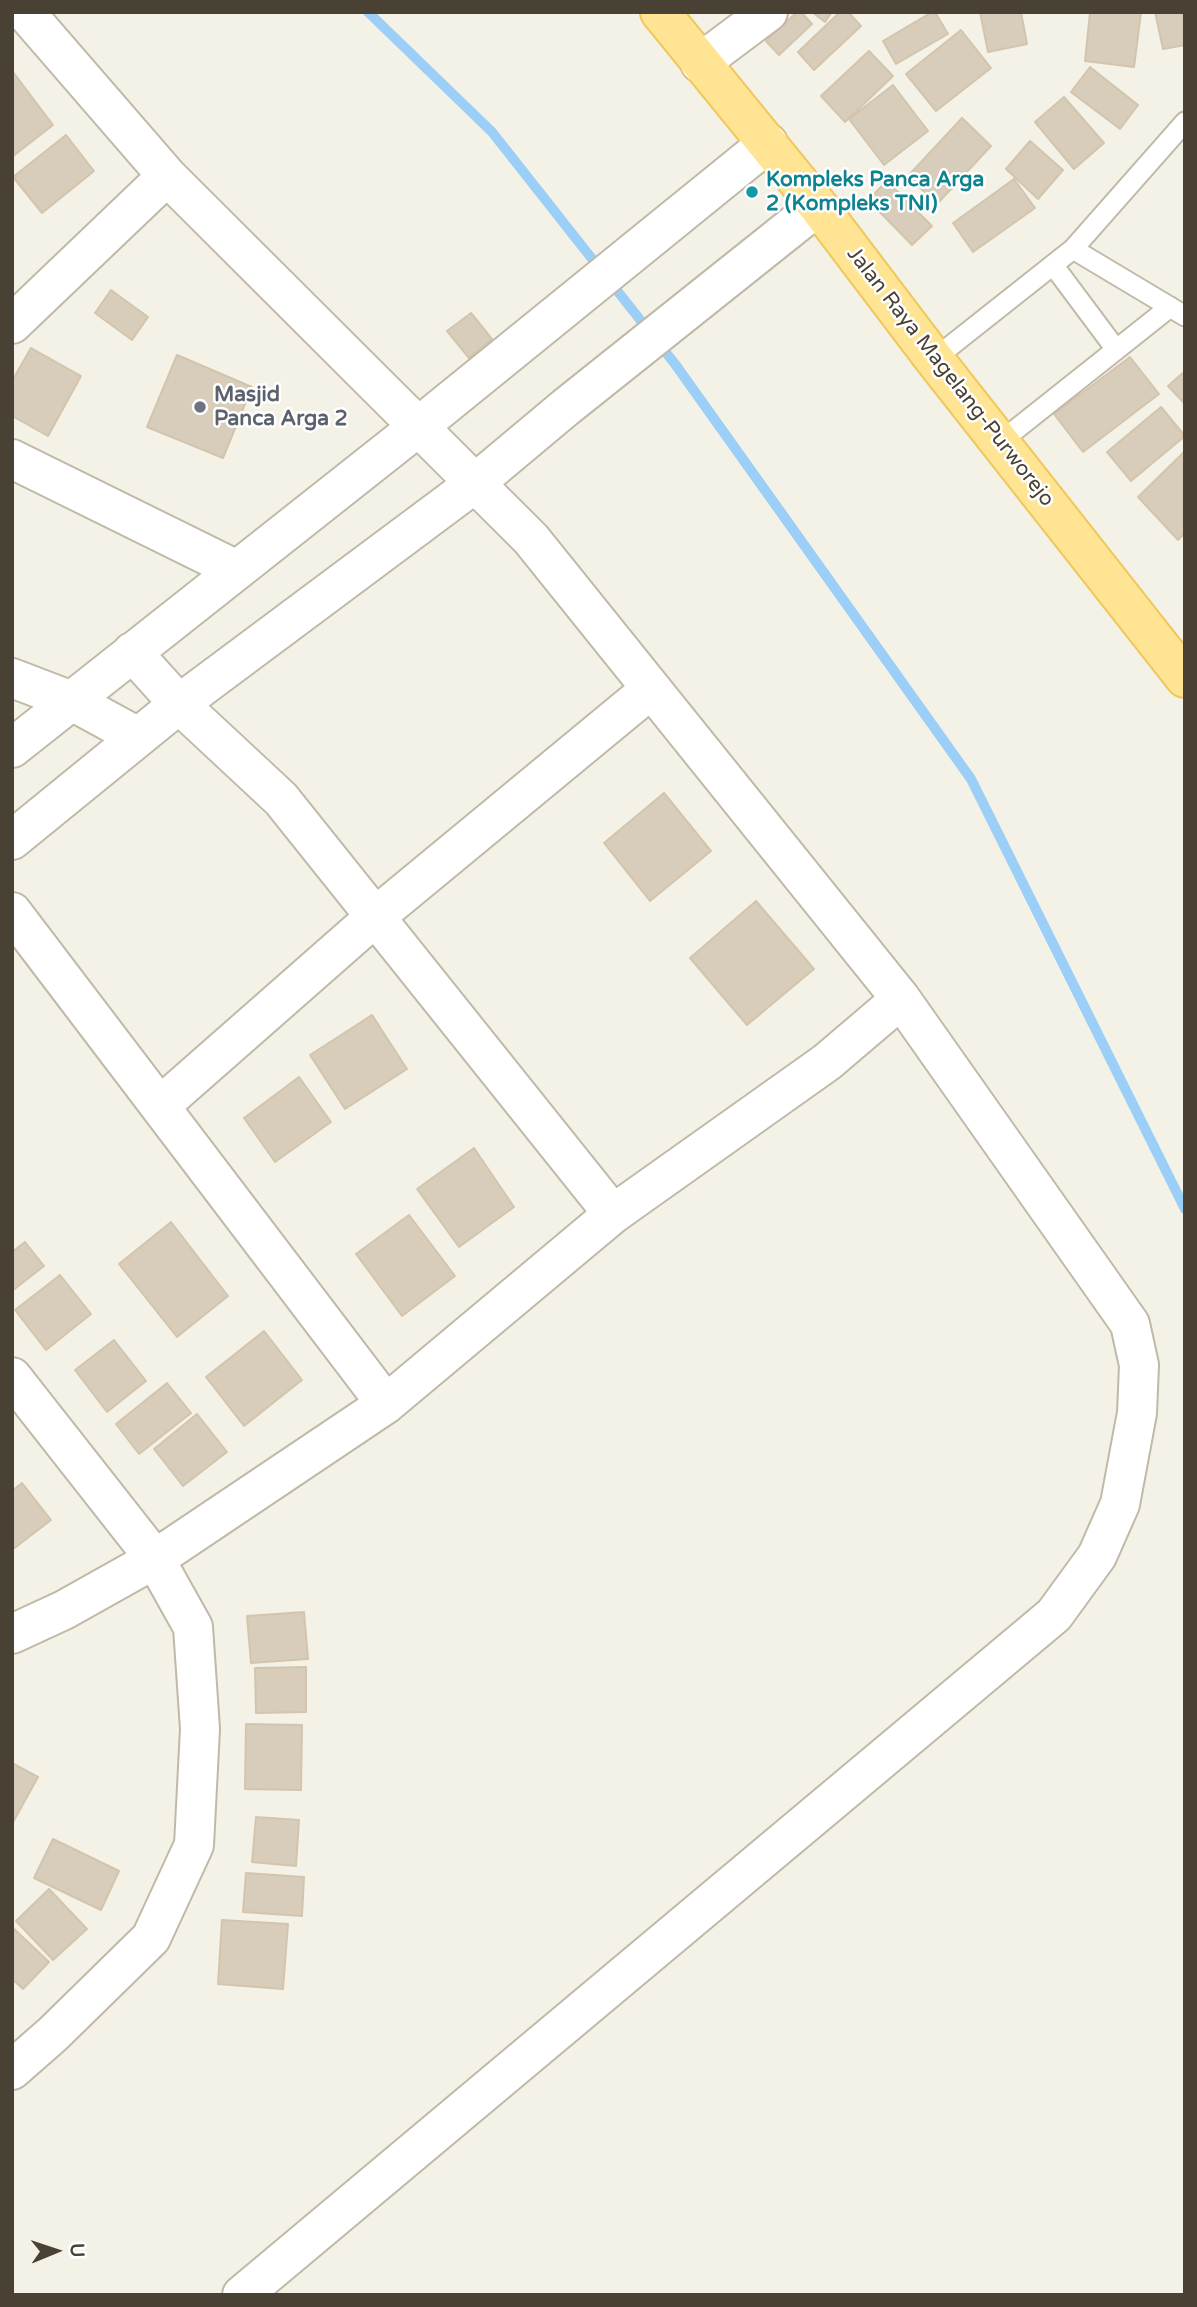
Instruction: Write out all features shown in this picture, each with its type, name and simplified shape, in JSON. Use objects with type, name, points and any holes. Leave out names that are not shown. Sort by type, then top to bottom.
[{"type":"main road","name":"Jalan Raya Magelang-Purworejo","points":[[660,12],[818,206],[934,359],[1185,678]]},
{"type":"street","points":[[25,12],[167,176],[531,540],[901,999],[1130,1324],[1139,1365],[1136,1413],[1120,1503],[1097,1556],[1054,1615],[242,2295]]},
{"type":"street","points":[[700,63],[768,12]]},
{"type":"street","points":[[12,748],[418,428],[768,143]]},
{"type":"street","points":[[12,324],[167,176]]},
{"type":"street","points":[[12,839],[179,704],[474,484],[818,206]]},
{"type":"street","points":[[12,459],[237,570]]},
{"type":"street","points":[[132,652],[179,704],[281,799],[613,1214]]},
{"type":"street","points":[[12,678],[72,701],[138,737]]},
{"type":"street","points":[[160,1106],[375,916],[651,689]]},
{"type":"street","points":[[12,912],[386,1404]]},
{"type":"street","points":[[12,1634],[64,1610],[155,1559],[386,1404],[613,1214],[827,1062],[901,999]]},
{"type":"street","points":[[12,1377],[155,1559],[193,1627],[200,1729],[194,1845],[152,1938],[12,2070]]},
{"type":"lane","points":[[934,359],[1073,249],[1185,122]]},
{"type":"lane","points":[[1000,442],[1115,348],[1178,311],[1073,249]]},
{"type":"lane","points":[[1053,265],[1115,348]]},
{"type":"building","points":[[797,12],[801,12],[812,24],[779,55],[766,41]]},
{"type":"building","points":[[812,12],[832,12],[825,22]]},
{"type":"building","points":[[840,12],[848,12],[861,26],[814,70],[798,52]]},
{"type":"building","points":[[935,12],[948,34],[896,64],[883,41]]},
{"type":"building","points":[[980,12],[1021,12],[1027,44],[988,52]]},
{"type":"building","points":[[1090,12],[1141,12],[1134,67],[1085,61]]},
{"type":"building","points":[[1155,12],[1185,12],[1185,45],[1163,49]]},
{"type":"building","points":[[961,30],[991,68],[936,111],[906,74]]},
{"type":"building","points":[[869,51],[893,76],[845,122],[821,96]]},
{"type":"building","points":[[1090,67],[1138,105],[1120,129],[1071,92]]},
{"type":"building","points":[[12,73],[53,125],[12,157]]},
{"type":"building","points":[[893,85],[928,131],[884,165],[849,119]]},
{"type":"building","points":[[1064,97],[1104,143],[1074,169],[1035,122]]},
{"type":"building","points":[[962,118],[991,146],[937,204],[908,176]]},
{"type":"building","points":[[66,135],[94,171],[42,213],[13,177]]},
{"type":"building","points":[[1030,141],[1063,170],[1038,199],[1006,169]]},
{"type":"building","points":[[1014,179],[1035,208],[973,252],[953,223]]},
{"type":"building","points":[[887,181],[932,226],[912,245],[868,200]]},
{"type":"building","points":[[111,290],[148,317],[132,340],[95,313]]},
{"type":"building","points":[[471,313],[492,339],[469,358],[447,331]]},
{"type":"building","points":[[31,348],[81,376],[48,436],[12,416],[12,381]]},
{"type":"building","name":"Masjid Panca Arga 2","points":[[177,355],[252,387],[223,458],[147,427]]},
{"type":"building","points":[[1130,357],[1159,394],[1083,452],[1054,414]]},
{"type":"building","points":[[1185,371],[1185,404],[1168,386]]},
{"type":"building","points":[[1161,407],[1185,436],[1131,481],[1107,452]]},
{"type":"building","points":[[1185,451],[1185,533],[1178,540],[1138,497]]},
{"type":"building","points":[[664,793],[711,851],[650,901],[604,843]]},
{"type":"building","points":[[756,901],[814,969],[747,1025],[690,958]]},
{"type":"building","points":[[372,1015],[407,1069],[345,1109],[310,1055]]},
{"type":"building","points":[[299,1077],[331,1122],[275,1162],[244,1118]]},
{"type":"building","points":[[474,1148],[514,1207],[459,1247],[417,1189]]},
{"type":"building","points":[[409,1215],[455,1276],[402,1316],[356,1254]]},
{"type":"building","points":[[171,1222],[228,1296],[177,1337],[119,1264]]},
{"type":"building","points":[[25,1242],[44,1266],[12,1291],[12,1252]]},
{"type":"building","points":[[60,1275],[91,1314],[46,1350],[15,1310]]},
{"type":"building","points":[[264,1331],[302,1380],[244,1426],[206,1377]]},
{"type":"building","points":[[114,1340],[146,1381],[107,1412],[75,1370]]},
{"type":"building","points":[[167,1383],[191,1413],[139,1454],[116,1424]]},
{"type":"building","points":[[197,1414],[227,1452],[183,1486],[154,1449]]},
{"type":"building","points":[[22,1483],[51,1520],[12,1550],[12,1491]]},
{"type":"building","points":[[304,1612],[308,1659],[251,1663],[247,1616]]},
{"type":"building","points":[[306,1667],[306,1712],[256,1713],[255,1668]]},
{"type":"building","points":[[246,1724],[302,1725],[301,1790],[245,1789]]},
{"type":"building","points":[[12,1763],[38,1777],[12,1824]]},
{"type":"building","points":[[256,1817],[299,1820],[296,1866],[252,1862]]},
{"type":"building","points":[[53,1839],[119,1871],[101,1910],[34,1878]]},
{"type":"building","points":[[246,1873],[304,1877],[302,1916],[243,1912]]},
{"type":"building","points":[[49,1889],[87,1929],[53,1960],[16,1921]]},
{"type":"building","points":[[222,1920],[288,1924],[283,1989],[218,1984]]},
{"type":"building","points":[[12,1927],[49,1962],[23,1989],[12,1979]]},
{"type":"waterway","points":[[368,12],[492,132],[675,364],[971,779],[1185,1209]]},
{"type":"place","name":"Kompleks Panca Arga 2 (Kompleks TNI)","points":[[752,192]]},
{"type":"place","name":"Masjid Panca Arga 2","points":[[200,407]]}]
